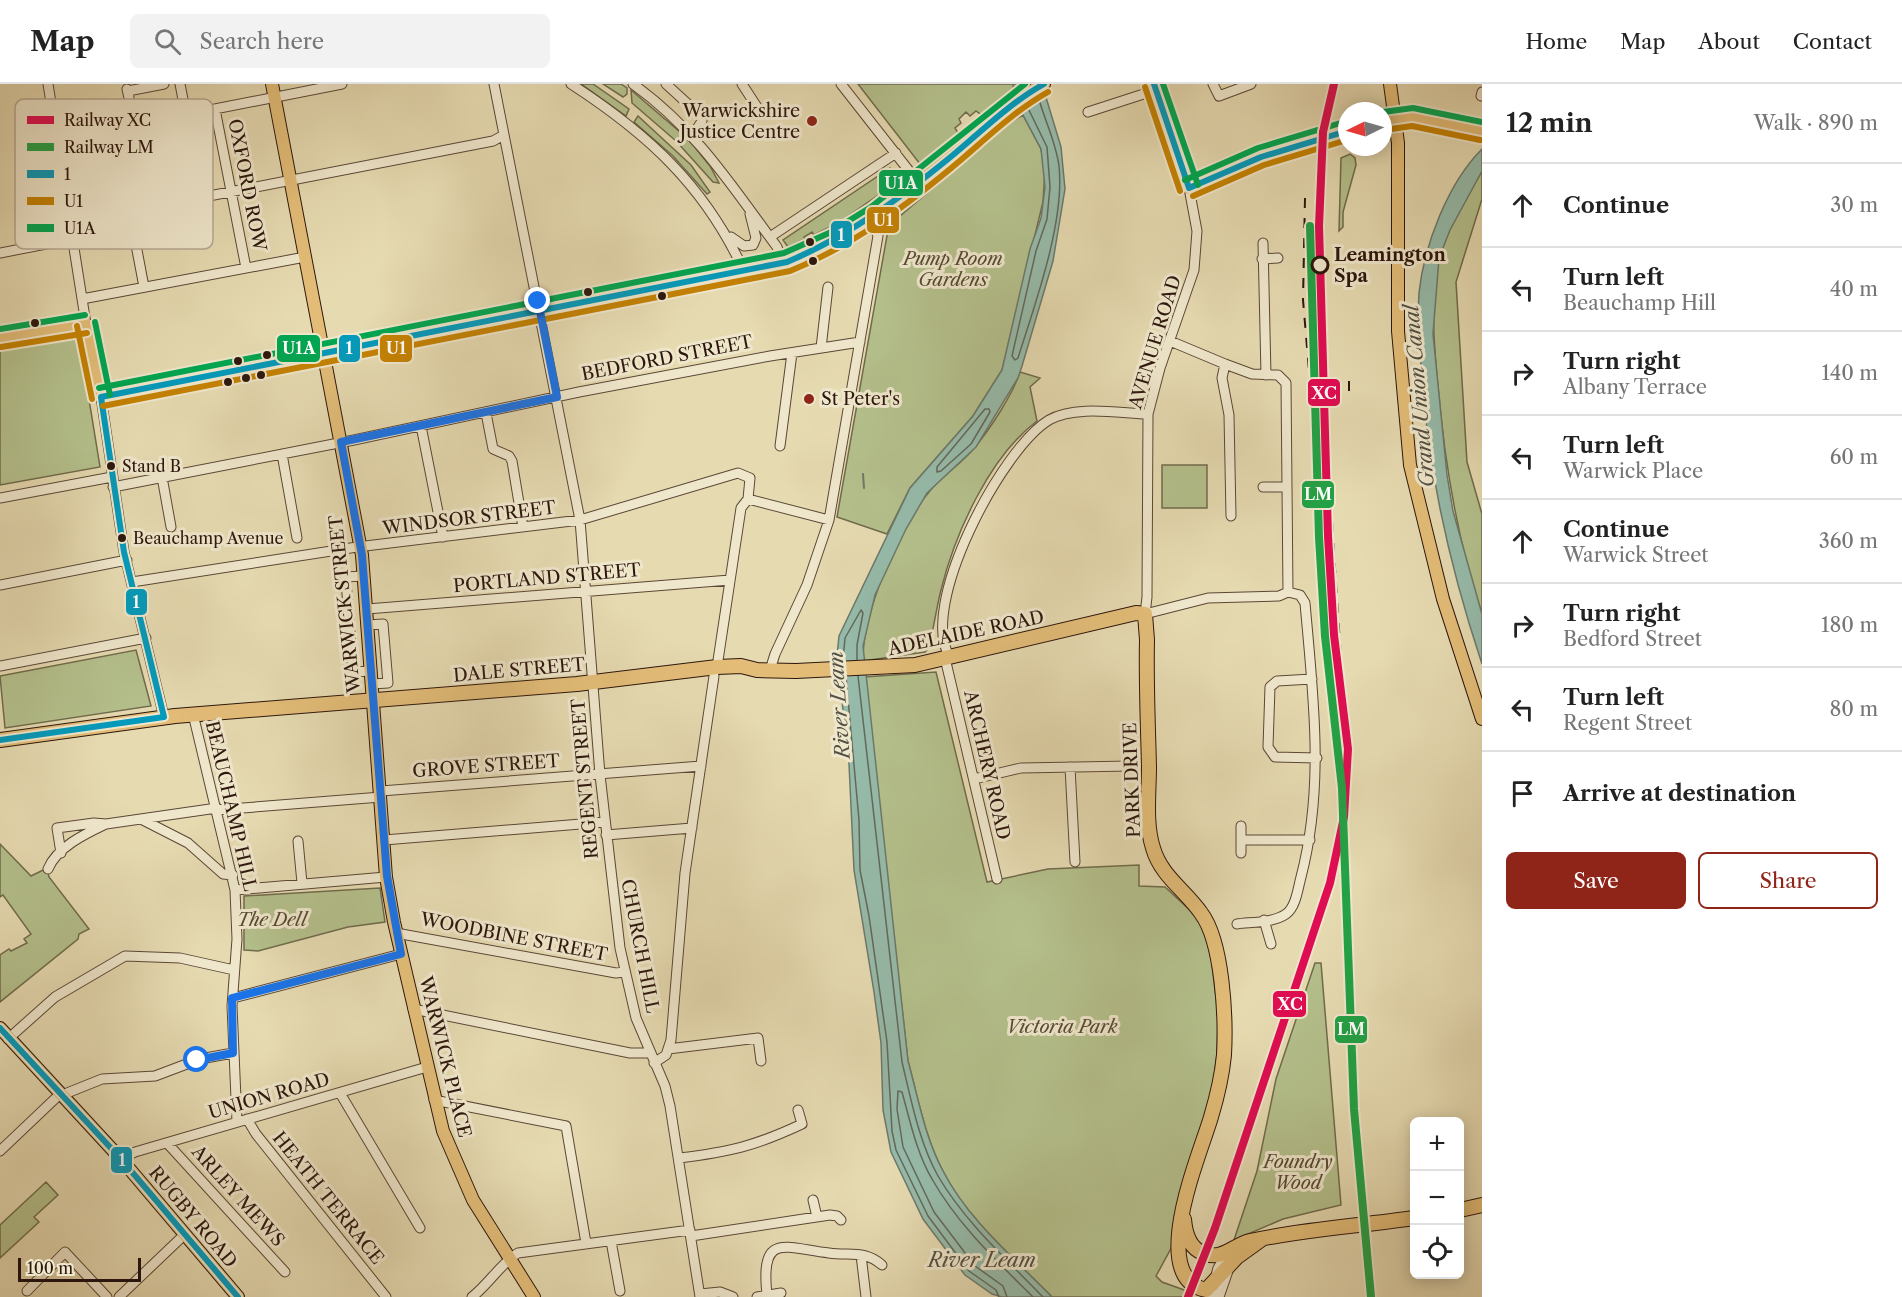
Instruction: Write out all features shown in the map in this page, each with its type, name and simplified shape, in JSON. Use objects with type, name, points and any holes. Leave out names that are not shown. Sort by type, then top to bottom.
[{"type":"highway","name":"ADELAIDE ROAD","points":[[716,672],[742,674],[764,670],[877,669],[915,665],[946,653],[1136,613],[1145,614]]},
{"type":"highway","name":"PARK DRIVE","points":[[1145,614],[1148,640],[1150,837],[1163,870],[1200,911],[1208,926],[1219,975],[1223,1012],[1224,1044],[1219,1088],[1183,1207],[1178,1233],[1179,1257],[1183,1272]]},
{"type":"highway","name":"DALE STREET","points":[[0,740],[193,714],[716,672]]},
{"type":"highway","points":[[1464,1208],[1482,1205]]},
{"type":"highway","name":"PARK DRIVE","points":[[1183,1207],[1187,1235],[1200,1253]]},
{"type":"highway","points":[[1183,1272],[1191,1284],[1212,1292],[1229,1258],[1246,1242],[1297,1231],[1410,1218]]},
{"type":"highway","points":[[1200,1253],[1229,1258]]},
{"type":"main road","name":"WARWICK STREET","points":[[272,84],[361,547],[387,876]]},
{"type":"main road","points":[[0,338],[86,324],[100,397],[783,263],[812,252],[871,218],[1012,105],[1043,84]]},
{"type":"main road","points":[[1389,102],[1390,84]]},
{"type":"main road","points":[[1155,87],[1189,188],[1258,158],[1338,134]]},
{"type":"main road","points":[[1392,119],[1425,119],[1482,131]]},
{"type":"main road","points":[[1392,137],[1398,174],[1398,316],[1408,454],[1432,562],[1482,719]]},
{"type":"main road","name":"WARWICK PLACE","points":[[387,876],[396,933],[434,1100],[457,1168],[473,1200],[534,1297]]},
{"type":"main road","name":"RUGBY ROAD","points":[[0,1028],[121,1159],[238,1297]]},
{"type":"street","points":[[48,84],[50,99]]},
{"type":"street","points":[[130,99],[128,90],[164,84]]},
{"type":"street","points":[[180,84],[183,99]]},
{"type":"street","points":[[215,109],[342,84]]},
{"type":"street","name":"REGENT STREET","points":[[494,84],[580,520],[609,867]]},
{"type":"street","points":[[571,84],[648,140],[704,201],[726,232],[744,271]]},
{"type":"street","points":[[634,84],[693,135],[720,167],[780,252],[783,263]]},
{"type":"street","points":[[666,84],[701,116],[702,122],[693,135]]},
{"type":"street","points":[[742,84],[757,107]]},
{"type":"street","points":[[841,84],[917,181]]},
{"type":"street","points":[[1213,84],[1219,96],[1251,84]]},
{"type":"street","points":[[1088,111],[1155,87]]},
{"type":"street","points":[[1481,96],[1482,92]]},
{"type":"street","name":"OXFORD ROW","points":[[215,109],[246,268]]},
{"type":"street","points":[[213,195],[339,170],[354,169],[359,174],[370,164],[493,141],[504,135]]},
{"type":"street","points":[[770,237],[896,153]]},
{"type":"street","name":"AVENUE ROAD","points":[[1145,614],[1148,414],[1170,341],[1188,293],[1196,256],[1196,221],[1189,188]]},
{"type":"street","points":[[726,232],[740,244],[751,246],[756,238],[749,208]]},
{"type":"street","points":[[764,670],[775,654],[807,585],[829,520],[878,236],[871,218]]},
{"type":"street","points":[[1263,243],[1266,375]]},
{"type":"street","points":[[0,253],[21,249]]},
{"type":"street","points":[[74,249],[86,324]]},
{"type":"street","points":[[137,249],[144,287]]},
{"type":"street","points":[[82,299],[305,257]]},
{"type":"street","points":[[1262,259],[1278,258]]},
{"type":"street","points":[[821,348],[828,287]]},
{"type":"street","points":[[1170,341],[1252,375],[1281,376],[1287,386],[1288,592]]},
{"type":"street","name":"BEDFORD STREET","points":[[0,498],[112,482],[130,483],[557,397],[860,342]]},
{"type":"street","points":[[780,446],[792,353]]},
{"type":"street","points":[[1225,364],[1222,378],[1229,416],[1231,516]]},
{"type":"street","points":[[100,397],[112,482],[127,560],[164,717]]},
{"type":"street","points":[[486,413],[493,449],[509,456],[512,461],[523,527]]},
{"type":"street","name":"ARCHERY ROAD","points":[[997,879],[942,627],[962,549],[988,491],[1019,446],[1049,420],[1069,413],[1148,414]]},
{"type":"street","points":[[421,426],[443,537]]},
{"type":"street","points":[[282,454],[297,538]]},
{"type":"street","name":"WINDSOR STREET","points":[[132,582],[361,547],[580,520],[735,472],[750,478],[748,499]]},
{"type":"street","points":[[162,477],[171,527]]},
{"type":"street","points":[[1263,487],[1287,487]]},
{"type":"street","points":[[654,1063],[666,1055],[669,1049],[692,828],[741,508],[748,499],[829,520]]},
{"type":"street","points":[[282,515],[293,513]]},
{"type":"street","points":[[0,585],[127,560]]},
{"type":"street","points":[[364,576],[345,577],[353,672],[370,671]]},
{"type":"street","name":"PORTLAND STREET","points":[[367,609],[730,580]]},
{"type":"street","points":[[1145,614],[1208,598],[1279,596],[1288,592],[1300,595],[1305,603],[1317,758],[1310,840],[1292,906],[1287,914],[1237,924]]},
{"type":"street","points":[[514,597],[515,608]]},
{"type":"street","points":[[368,625],[383,624],[387,683],[372,684]]},
{"type":"street","points":[[0,666],[146,638]]},
{"type":"street","points":[[1312,679],[1277,681],[1269,687],[1268,747],[1275,757],[1317,758]]},
{"type":"street","name":"BEAUCHAMP HILL","points":[[193,714],[236,890],[237,927],[232,998],[233,1053],[242,1120]]},
{"type":"street","name":"GROVE STREET","points":[[61,853],[57,828],[217,809],[701,766]]},
{"type":"street","points":[[974,779],[1021,768],[1131,766]]},
{"type":"street","points":[[1070,767],[1075,862]]},
{"type":"street","points":[[141,819],[188,843],[221,873],[233,875]]},
{"type":"street","points":[[384,840],[605,822]]},
{"type":"street","points":[[48,869],[72,842],[105,824]]},
{"type":"street","points":[[1241,826],[1241,853]]},
{"type":"street","points":[[606,834],[692,828]]},
{"type":"street","points":[[1241,840],[1310,840]]},
{"type":"street","points":[[298,841],[302,883]]},
{"type":"street","name":"CHURCH HILL","points":[[609,867],[624,972],[636,1018],[670,1106],[700,1295]]},
{"type":"street","points":[[236,890],[387,876]]},
{"type":"street","points":[[1264,920],[1271,944]]},
{"type":"street","name":"WOODBINE STREET","points":[[396,933],[603,971],[624,972]]},
{"type":"street","points":[[232,998],[401,954]]},
{"type":"street","points":[[8,1039],[55,997],[125,956],[180,958],[234,970]]},
{"type":"street","points":[[414,1010],[630,1053],[649,1053]]},
{"type":"street","points":[[669,1049],[758,1038],[761,1061]]},
{"type":"street","points":[[0,1151],[61,1095],[102,1079],[155,1076],[197,1060],[233,1053]]},
{"type":"street","name":"UNION ROAD","points":[[121,1159],[130,1154],[242,1120],[427,1067]]},
{"type":"street","points":[[340,1093],[420,1228]]},
{"type":"street","points":[[434,1100],[566,1126],[586,1243]]},
{"type":"street","points":[[679,1158],[731,1152],[758,1144],[802,1124],[798,1110]]},
{"type":"street","name":"HEATH TERRACE","points":[[242,1120],[256,1134],[386,1297]]},
{"type":"street","name":"ARLEY MEWS","points":[[167,1143],[285,1272]]},
{"type":"street","points":[[813,1200],[817,1217]]},
{"type":"street","points":[[399,1216],[407,1209]]},
{"type":"street","points":[[472,1297],[492,1280],[510,1258],[522,1252],[834,1215],[841,1220]]},
{"type":"street","points":[[119,1297],[184,1235]]},
{"type":"street","points":[[611,1241],[620,1291]]},
{"type":"street","points":[[781,1293],[762,1296],[764,1268],[769,1257],[777,1249],[796,1246],[826,1253],[871,1256],[882,1265]]},
{"type":"street","points":[[27,1291],[65,1252],[107,1297]]},
{"type":"street","points":[[1183,1272],[1189,1257],[1200,1253]]},
{"type":"street","points":[[861,1255],[866,1297]]},
{"type":"street","points":[[700,1295],[720,1292],[733,1297]]},
{"type":"green space","points":[[581,84],[593,84],[629,109],[626,116]]},
{"type":"green space","points":[[603,84],[621,84],[627,88],[627,94],[623,97]]},
{"type":"green space","points":[[858,84],[1013,84],[1014,91],[983,116],[976,111],[970,116],[966,112],[959,119],[961,123],[955,128],[958,133],[956,138],[920,164]]},
{"type":"green space","points":[[631,90],[687,138],[676,141],[632,103]]},
{"type":"green space","name":"Pump Room Gardens","points":[[1023,115],[1041,149],[1045,170],[1043,202],[1002,370],[973,416],[910,488],[887,534],[837,517],[888,230],[893,222],[1012,121]]},
{"type":"green space","points":[[638,116],[691,165],[710,192],[707,194],[673,156],[634,122]]},
{"type":"green space","points":[[689,140],[710,166],[719,183],[713,182],[677,142]]},
{"type":"green space","points":[[1352,156],[1356,165],[1343,212],[1343,227],[1339,231],[1341,158]]},
{"type":"green space","points":[[890,168],[900,180],[838,223],[814,235],[812,232],[804,237],[805,239],[788,247],[783,240]]},
{"type":"green space","points":[[1482,171],[1482,199],[1456,282],[1467,462],[1482,514],[1482,614],[1459,530],[1448,474],[1435,355],[1434,292],[1446,237]]},
{"type":"green space","points":[[68,335],[74,337],[80,344],[100,467],[0,485],[0,348]]},
{"type":"green space","points":[[1020,372],[1040,378],[1030,387],[1037,421],[1004,454],[965,521],[947,568],[928,649],[925,652],[863,661],[864,642],[876,596],[884,572],[906,527],[934,486],[981,440],[1007,401]]},
{"type":"green space","points":[[1162,465],[1207,465],[1207,508],[1162,508]]},
{"type":"green space","points":[[136,650],[151,706],[5,728],[0,676]]},
{"type":"green space","name":"Victoria Park","points":[[936,672],[987,882],[1048,869],[1139,865],[1139,886],[1165,887],[1194,914],[1204,931],[1211,957],[1218,1014],[1217,1054],[1212,1091],[1174,1243],[1156,1276],[1162,1282],[1187,1291],[1185,1297],[1052,1297],[993,1238],[965,1206],[953,1189],[931,1145],[908,1061],[864,677]]},
{"type":"green space","points":[[0,844],[31,876],[47,868],[49,877],[89,929],[79,934],[78,939],[0,1002],[0,955],[9,949],[11,951],[27,943],[24,939],[31,934],[3,895],[0,897]]},
{"type":"green space","name":"The Dell","points":[[380,888],[385,922],[348,927],[258,951],[244,950],[244,896]]},
{"type":"green space","name":"Foundry Wood","points":[[1315,963],[1321,963],[1341,1205],[1283,1219],[1234,1240],[1257,1171],[1276,1079]]},
{"type":"green space","points":[[46,1182],[58,1195],[34,1217],[39,1222],[0,1258],[0,1225]]},
{"type":"water","name":"River Leam","points":[[1013,84],[1042,84],[1061,147],[1065,189],[1053,261],[1018,378],[976,447],[927,493],[906,529],[875,595],[863,646],[908,1061],[931,1145],[953,1189],[965,1206],[993,1238],[1052,1297],[1002,1297],[992,1294],[965,1275],[923,1219],[891,1152],[883,1110],[881,1043],[854,870],[849,764],[837,656],[839,636],[910,488],[973,416],[1002,370],[1030,249],[1041,218],[1045,187],[1041,149],[1023,115]]},
{"type":"water","name":"Grand Union Canal","points":[[1482,149],[1482,171],[1450,230],[1439,258],[1433,334],[1447,475],[1453,511],[1482,614],[1482,664],[1451,559],[1436,488],[1425,416],[1418,314],[1422,274],[1432,235],[1448,197]]},
{"type":"pier","points":[[1026,84],[1042,84],[1044,97],[1020,113],[1012,93]]},
{"type":"waterway","points":[[863,474],[864,488]]},
{"type":"railway","points":[[1335,84],[1327,147],[1324,210],[1326,389],[1348,749]]},
{"type":"railway","points":[[1305,198],[1303,300],[1316,453]]},
{"type":"railway","points":[[1349,373],[1349,391]]},
{"type":"rail line","name":"XC","points":[[1188,1297],[1215,1228],[1330,883],[1344,817],[1348,749],[1334,635],[1328,536],[1319,226],[1323,132],[1334,84]]},
{"type":"rail line","name":"LM","points":[[1310,226],[1319,537],[1325,636],[1342,788],[1354,1109],[1371,1297]]},
{"type":"transit line","name":"U1A","points":[[99,388],[784,253],[829,233],[871,207],[1025,84]]},
{"type":"transit line","name":"1","points":[[101,397],[787,262],[810,252],[874,215],[953,155],[1008,108],[1044,84]]},
{"type":"transit line","name":"1","points":[[1154,84],[1189,188]]},
{"type":"transit line","name":"U1A","points":[[1163,84],[1198,185]]},
{"type":"transit line","name":"U1","points":[[1145,87],[1180,191]]},
{"type":"transit line","name":"U1","points":[[103,406],[790,271],[814,261],[880,222],[942,176],[1014,115],[1048,92]]},
{"type":"transit line","name":"U1A","points":[[1392,111],[1413,108],[1482,122]]},
{"type":"transit line","name":"U1A","points":[[1185,180],[1258,148],[1338,124]]},
{"type":"transit line","name":"U1","points":[[1392,129],[1412,126],[1480,140]]},
{"type":"transit line","name":"1","points":[[1189,188],[1261,157],[1338,134]]},
{"type":"transit line","name":"U1","points":[[1193,196],[1264,165],[1338,143]]},
{"type":"transit line","name":"U1A","points":[[0,329],[85,315]]},
{"type":"transit line","name":"U1A","points":[[95,322],[110,395]]},
{"type":"transit line","name":"U1","points":[[77,326],[92,399]]},
{"type":"transit line","name":"U1","points":[[1,347],[87,333]]},
{"type":"transit line","name":"1","points":[[101,397],[124,552],[164,717]]},
{"type":"transit line","name":"1","points":[[0,740],[164,717]]},
{"type":"transit line","name":"1","points":[[0,1028],[121,1159],[238,1297]]},
{"type":"place","name":"Warwickshire Justice Centre","points":[[812,121]]},
{"type":"place","name":"Leamington Spa","points":[[1320,265]]},
{"type":"place","name":"St Peter's","points":[[809,399]]},
{"type":"place","name":"Stand B","points":[[111,466]]},
{"type":"place","name":"Beauchamp Avenue","points":[[122,538]]},
{"type":"route","points":[[197,1060],[233,1053],[232,998],[401,954],[389,900],[362,555],[341,442],[557,397],[538,301]]}]
